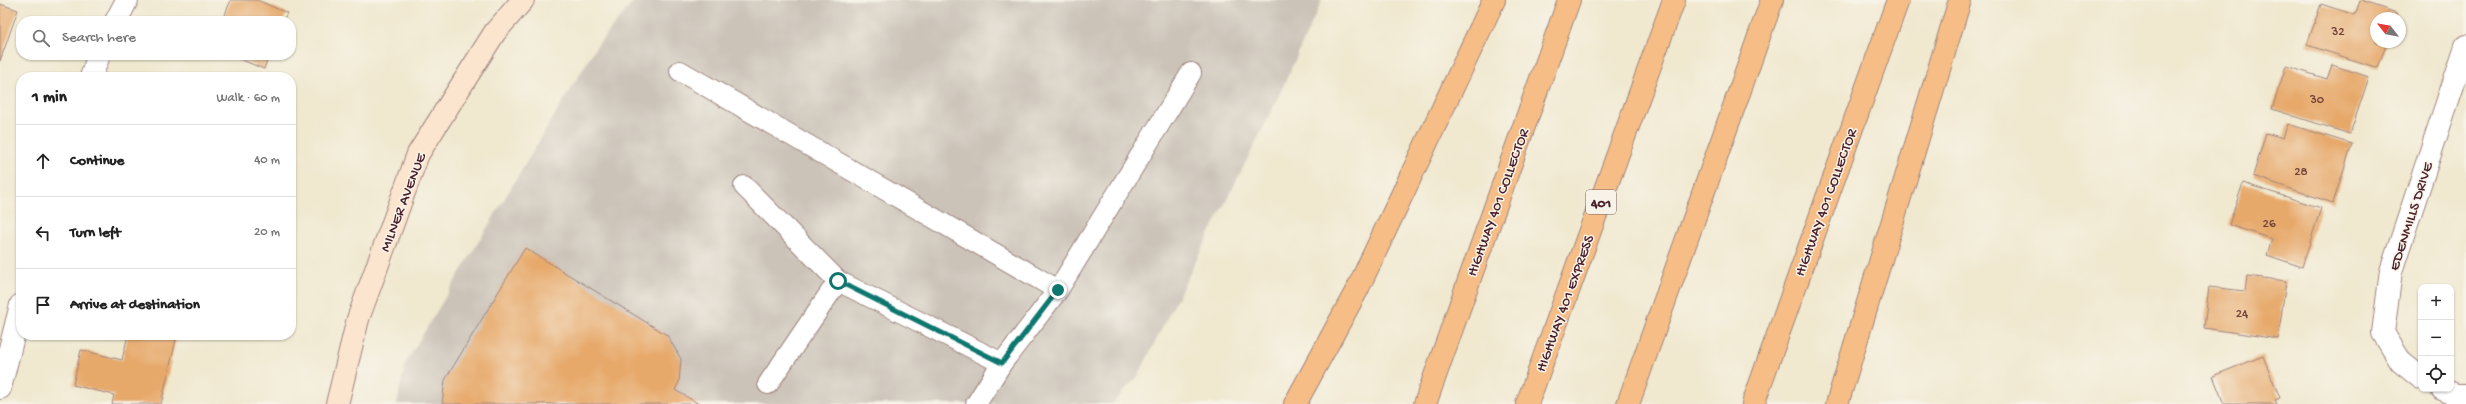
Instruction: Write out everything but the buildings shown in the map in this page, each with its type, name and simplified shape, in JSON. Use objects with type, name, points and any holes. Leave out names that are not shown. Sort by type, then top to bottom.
[{"type":"highway","points":[[1294,404],[1358,288],[1494,0]]},
{"type":"highway","name":"HIGHWAY 401 COLLECTOR","points":[[1425,404],[1569,0]]},
{"type":"highway","name":"HIGHWAY 401 EXPRESS","points":[[1528,404],[1674,0]]},
{"type":"highway","points":[[1628,404],[1772,0]]},
{"type":"highway","name":"HIGHWAY 401 COLLECTOR","points":[[1753,404],[1898,0]]},
{"type":"highway","points":[[1837,404],[1960,0]]},
{"type":"main road","name":"MILNER AVENUE","points":[[337,404],[358,319],[418,154],[495,32],[523,0]]},
{"type":"street","points":[[118,16],[126,0]]},
{"type":"street","name":"EDENMILLS DRIVE","points":[[2418,376],[2401,362],[2383,333],[2390,279],[2466,46]]},
{"type":"street","points":[[93,72],[97,60]]},
{"type":"street","points":[[0,388],[16,325]]},
{"type":"street","points":[[2450,392],[2466,396]]},
{"type":"lane","points":[[680,71],[1058,290]]},
{"type":"lane","points":[[976,404],[1002,363],[1058,290],[1191,73]]},
{"type":"lane","points":[[744,186],[838,281],[1002,363]]},
{"type":"lane","points":[[768,384],[838,281]]},
{"type":"shaded area","points":[[635,0],[1322,0],[1276,102],[1138,376],[1112,404],[397,404],[405,364],[596,47]]},
{"type":"route","points":[[838,281],[1002,363],[1058,290]]}]
